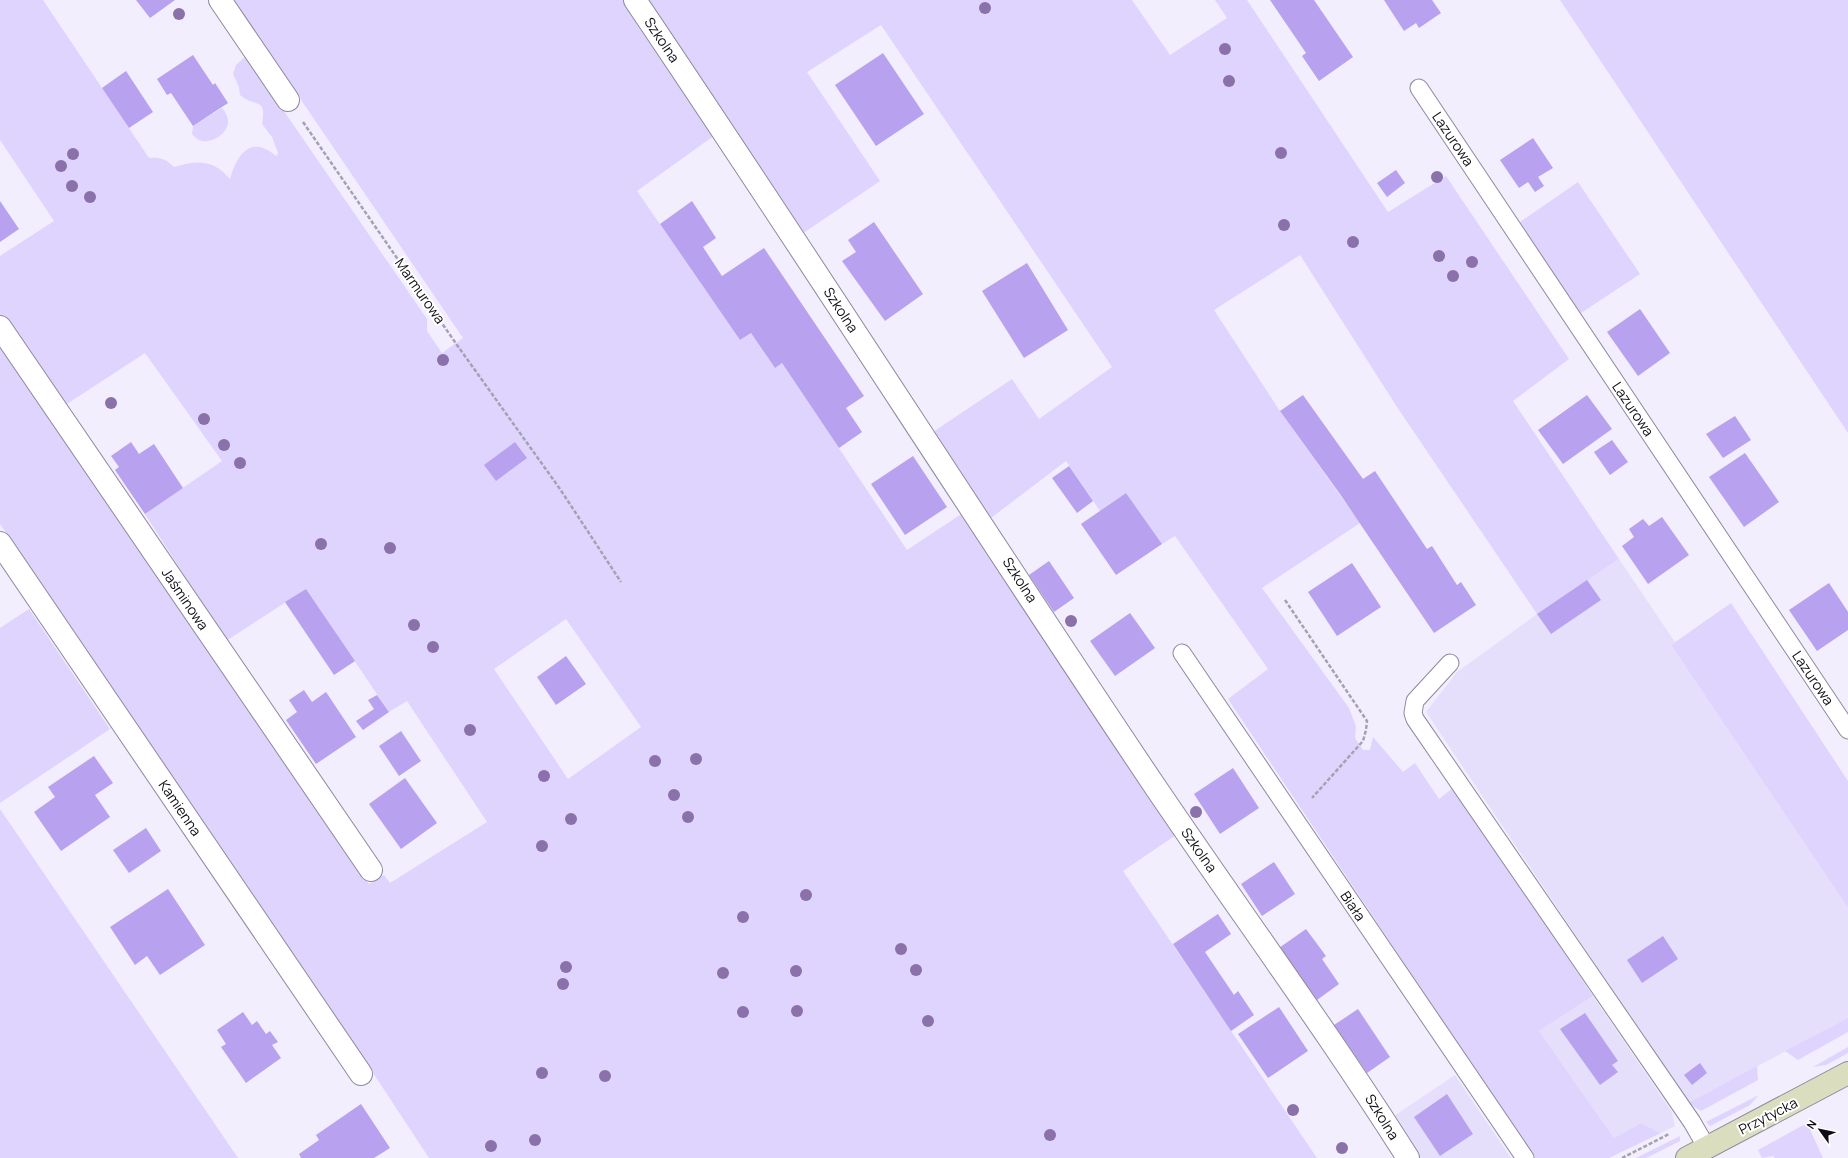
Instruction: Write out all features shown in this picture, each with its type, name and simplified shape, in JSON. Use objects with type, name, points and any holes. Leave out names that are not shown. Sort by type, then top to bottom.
[{"type":"main road","name":"Przytycka","points":[[1687,1158],[1848,1073]]},
{"type":"street","points":[[220,0],[288,100]]},
{"type":"street","name":"Szkolna","points":[[635,0],[727,136],[1152,782],[1361,1084],[1408,1158]]},
{"type":"street","name":"Jaśminowa","points":[[0,327],[371,870]]},
{"type":"street","name":"Kamienna","points":[[0,543],[361,1074]]},
{"type":"lane","name":"Lazurowa","points":[[1419,88],[1848,730]]},
{"type":"lane","name":"Biała","points":[[1182,653],[1525,1158]]},
{"type":"lane","points":[[1450,663],[1415,701],[1413,713],[1415,719],[1692,1122],[1707,1148]]},
{"type":"path","name":"Marmurowa","points":[[288,100],[560,489],[621,582]]},
{"type":"path","points":[[1284,600],[1366,721],[1366,730],[1363,741],[1294,818]]},
{"type":"shaded area","points":[[0,0],[43,0],[149,158],[163,159],[174,167],[190,163],[205,163],[224,172],[230,179],[236,162],[246,150],[252,147],[259,147],[276,156],[278,153],[272,137],[262,124],[263,110],[261,106],[240,95],[239,87],[233,74],[236,65],[246,56],[427,319],[427,331],[442,353],[463,338],[233,0],[623,0],[715,135],[637,191],[740,340],[751,333],[775,368],[782,363],[907,550],[963,513],[1179,833],[1123,871],[1317,1158],[429,1158],[327,1003],[0,524],[0,343],[369,884],[384,875],[390,883],[487,822],[407,701],[389,712],[306,589],[226,641],[145,514],[222,461],[145,353],[67,404],[79,423],[73,420],[0,318],[0,256],[54,221],[0,140]],"holes":[[[566,619],[641,727],[568,779],[494,669]]]},
{"type":"shaded area","points":[[647,0],[1132,0],[1170,55],[1227,18],[1215,0],[1247,0],[1388,212],[1446,176],[1569,359],[1513,401],[1619,559],[1537,614],[1397,407],[1300,255],[1214,310],[1280,411],[1360,523],[1262,588],[1349,708],[1356,726],[1355,738],[1363,750],[1370,750],[1373,737],[1403,772],[1415,763],[1439,799],[1454,787],[1593,996],[1539,1031],[1614,1138],[1641,1123],[1661,1133],[1609,1158],[1534,1158],[1228,699],[1268,669],[1175,536],[1162,544],[1126,493],[1100,511],[1066,461],[991,518],[933,432],[1012,379],[1039,419],[1112,367],[881,25],[807,72],[880,181],[802,234]]},
{"type":"shaded area","points":[[1560,0],[1848,0],[1848,433],[1816,385]]},
{"type":"shaded area","points":[[222,108],[227,116],[228,122],[225,131],[213,140],[198,140],[192,134],[193,126]]},
{"type":"shaded area","points":[[1578,182],[1640,274],[1578,315],[1517,224]]},
{"type":"shaded area","points":[[1619,559],[1675,642],[1671,645],[1848,908],[1848,1018],[1688,1103],[1426,712],[1457,672],[1537,614]]},
{"type":"shaded area","points":[[1731,603],[1848,781],[1848,908],[1671,645]]},
{"type":"shaded area","points":[[29,609],[110,729],[0,803],[0,628]]},
{"type":"shaded area","points":[[0,809],[238,1158],[0,1158]]},
{"type":"shaded area","points":[[1593,996],[1672,1112],[1675,1126],[1661,1133],[1641,1123],[1614,1138],[1539,1031]]},
{"type":"shaded area","points":[[1848,1018],[1848,1032],[1798,1060],[1785,1051]]},
{"type":"shaded area","points":[[1848,1047],[1848,1053],[1826,1065],[1813,1067]]},
{"type":"shaded area","points":[[1757,1066],[1758,1080],[1701,1111],[1688,1103]]},
{"type":"shaded area","points":[[1455,1075],[1511,1158],[1420,1158],[1394,1116]]},
{"type":"shaded area","points":[[1759,1095],[1750,1105],[1710,1126],[1706,1122]]},
{"type":"shaded area","points":[[1807,1123],[1823,1158],[1775,1158],[1773,1156],[1762,1158],[1758,1150]]},
{"type":"shaded area","points":[[1680,1136],[1680,1141],[1646,1158],[1636,1158]]},
{"type":"building","points":[[136,0],[175,0],[150,18]]},
{"type":"building","points":[[1270,0],[1314,0],[1353,57],[1319,81],[1302,56],[1306,53]]},
{"type":"building","points":[[1384,0],[1432,0],[1441,13],[1419,28],[1416,23],[1404,31]]},
{"type":"building","points":[[883,53],[924,114],[876,146],[835,85]]},
{"type":"building","points":[[193,55],[213,85],[215,83],[228,103],[193,126],[171,93],[167,95],[157,79]]},
{"type":"building","points":[[126,71],[153,112],[129,128],[102,88]]},
{"type":"building","points":[[1533,138],[1553,168],[1538,177],[1544,186],[1535,192],[1528,182],[1519,188],[1500,160]]},
{"type":"building","points":[[1396,170],[1405,183],[1387,197],[1377,183]]},
{"type":"building","points":[[0,201],[19,229],[0,242]]},
{"type":"building","points":[[692,201],[716,238],[703,247],[722,276],[764,248],[864,396],[846,408],[862,432],[839,448],[782,363],[775,368],[751,333],[740,340],[660,224]]},
{"type":"building","points":[[874,222],[923,294],[885,321],[842,261],[856,252],[848,240]]},
{"type":"building","points":[[1027,263],[1068,330],[1024,358],[982,291]]},
{"type":"building","points":[[1640,309],[1670,353],[1638,376],[1607,332]]},
{"type":"building","points":[[1303,395],[1363,479],[1375,471],[1427,549],[1432,546],[1457,585],[1461,582],[1476,605],[1434,633],[1340,494],[1280,411]]},
{"type":"building","points":[[1587,395],[1612,429],[1563,464],[1538,430]]},
{"type":"building","points":[[1735,416],[1751,440],[1723,458],[1706,434]]},
{"type":"building","points":[[1612,440],[1628,462],[1610,475],[1594,452]]},
{"type":"building","points":[[131,442],[139,454],[154,444],[183,488],[145,514],[115,470],[119,467],[111,456]]},
{"type":"building","points":[[515,442],[527,458],[496,481],[484,465]]},
{"type":"building","points":[[1745,453],[1779,502],[1744,527],[1709,477]]},
{"type":"building","points":[[913,456],[947,507],[905,535],[871,484]]},
{"type":"building","points":[[1069,466],[1093,501],[1077,513],[1052,478]]},
{"type":"building","points":[[1126,493],[1162,544],[1116,575],[1081,524]]},
{"type":"building","points":[[1662,517],[1689,555],[1648,584],[1622,546],[1634,537],[1629,529],[1643,519],[1649,526]]},
{"type":"building","points":[[1049,561],[1074,598],[1054,612],[1029,575]]},
{"type":"building","points":[[1352,563],[1381,607],[1337,636],[1308,592]]},
{"type":"building","points":[[1587,580],[1601,600],[1551,634],[1537,614]]},
{"type":"building","points":[[1829,583],[1848,612],[1848,630],[1817,651],[1789,610]]},
{"type":"building","points":[[306,589],[355,661],[334,675],[285,602]]},
{"type":"building","points":[[1130,613],[1155,648],[1115,676],[1090,641]]},
{"type":"building","points":[[566,656],[586,684],[556,705],[537,677]]},
{"type":"building","points":[[304,690],[312,702],[326,692],[356,737],[316,764],[286,720],[297,712],[289,700]]},
{"type":"building","points":[[377,695],[389,712],[363,730],[356,721],[374,709],[368,700]]},
{"type":"building","points":[[401,731],[421,761],[399,776],[379,746]]},
{"type":"building","points":[[94,756],[113,783],[95,795],[110,817],[61,851],[34,812],[55,797],[48,787]]},
{"type":"building","points":[[1233,768],[1259,808],[1220,834],[1194,794]]},
{"type":"building","points":[[405,778],[437,823],[401,849],[369,804]]},
{"type":"building","points":[[146,828],[161,851],[129,873],[113,850]]},
{"type":"building","points":[[1274,862],[1295,894],[1262,916],[1241,884]]},
{"type":"building","points":[[168,889],[205,945],[160,975],[147,956],[135,965],[110,927]]},
{"type":"building","points":[[1218,914],[1231,934],[1205,952],[1234,995],[1238,991],[1254,1015],[1231,1031],[1173,944]]},
{"type":"building","points":[[1306,929],[1326,956],[1322,959],[1339,984],[1317,1000],[1279,948]]},
{"type":"building","points":[[1663,936],[1678,959],[1642,983],[1627,960]]},
{"type":"building","points":[[1279,1007],[1308,1051],[1268,1078],[1238,1034]]},
{"type":"building","points":[[1358,1009],[1390,1057],[1367,1073],[1334,1025]]},
{"type":"building","points":[[243,1012],[252,1025],[257,1021],[266,1034],[270,1031],[278,1042],[272,1045],[281,1058],[246,1083],[221,1047],[226,1044],[217,1030]]},
{"type":"building","points":[[1585,1013],[1618,1061],[1612,1065],[1618,1072],[1600,1085],[1560,1029]]},
{"type":"building","points":[[1700,1063],[1707,1073],[1692,1085],[1684,1075]]},
{"type":"building","points":[[1447,1094],[1473,1134],[1440,1156],[1414,1117]]},
{"type":"building","points":[[361,1104],[390,1148],[374,1158],[301,1158],[299,1154],[319,1140],[316,1135]]}]
